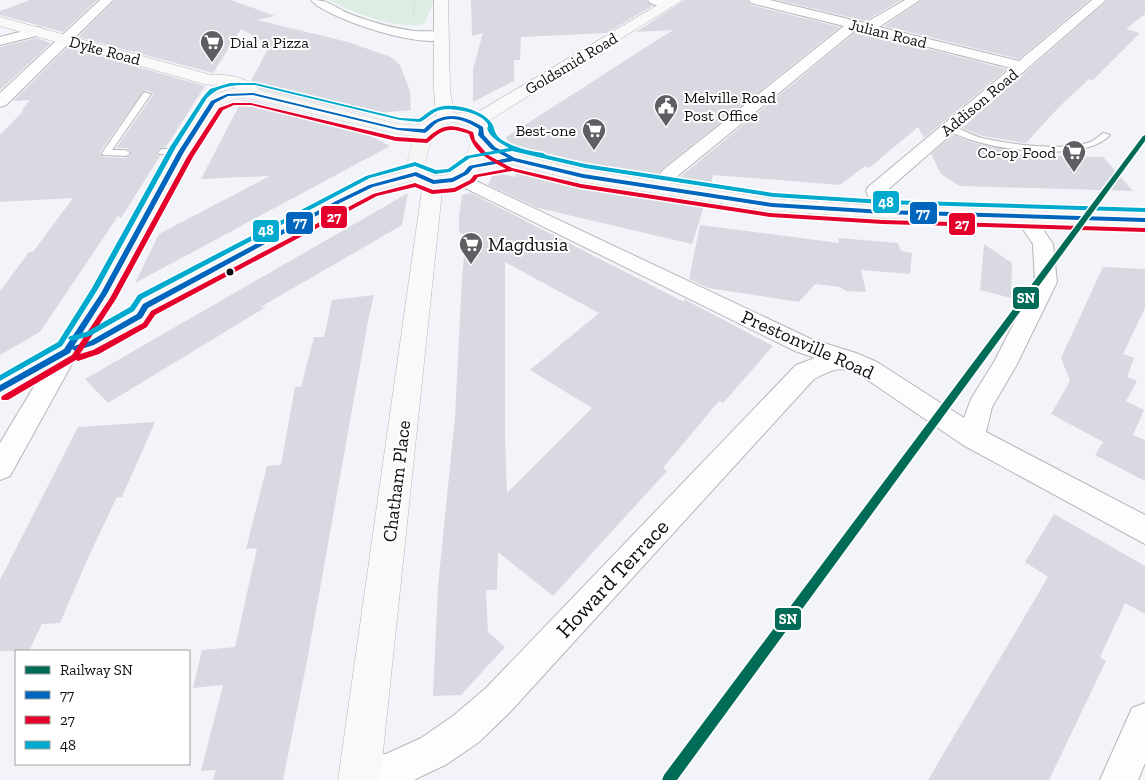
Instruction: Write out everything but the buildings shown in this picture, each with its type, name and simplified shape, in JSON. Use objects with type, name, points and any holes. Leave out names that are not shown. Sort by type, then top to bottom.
[{"type":"main road","points":[[441,0],[445,118]]},
{"type":"main road","name":"Goldsmid Road","points":[[478,128],[666,2]]},
{"type":"main road","name":"Dyke Road","points":[[0,21],[39,30],[213,89],[254,94],[388,127],[425,131]]},
{"type":"main road","points":[[67,351],[104,294],[171,152],[213,89]]},
{"type":"main road","points":[[424,178],[414,169],[425,131],[433,122],[445,118],[465,118],[478,128],[493,148],[513,159],[583,176],[772,205],[883,212],[1145,220]]},
{"type":"main road","points":[[465,173],[478,128]]},
{"type":"main road","points":[[104,294],[116,306],[146,306],[371,186],[465,173],[513,159]]},
{"type":"main road","name":"Chatham Place","points":[[360,777],[424,178]]},
{"type":"main road","points":[[0,389],[67,351],[92,343],[140,316],[146,306]]},
{"type":"street","points":[[0,102],[107,0]]},
{"type":"street","points":[[317,0],[330,10],[350,19],[388,30],[424,37],[441,36]]},
{"type":"street","name":"Julian Road","points":[[755,0],[1021,66]]},
{"type":"street","points":[[658,187],[669,174],[861,26],[914,0]]},
{"type":"street","name":"Addison Road","points":[[883,212],[875,191],[1100,0]]},
{"type":"street","points":[[0,41],[39,30]]},
{"type":"street","name":"Prestonville Road","points":[[465,173],[803,345],[848,359],[868,368],[972,437],[1145,530]]},
{"type":"street","points":[[972,437],[980,406],[1004,366],[1046,282],[1042,244],[1024,216]]},
{"type":"street","points":[[0,468],[67,351]]},
{"type":"street","name":"Howard Terrace","points":[[360,777],[388,773],[434,752],[466,729],[498,700],[805,372],[828,362],[848,359]]},
{"type":"street","points":[[1119,780],[1145,721]]},
{"type":"lane","points":[[126,153],[106,153],[147,94]]},
{"type":"lane","points":[[948,128],[980,140],[1008,146],[1038,149],[1070,148],[1093,144],[1106,134]]},
{"type":"path","points":[[83,24],[160,13],[168,0]]},
{"type":"shaded area","points":[[330,0],[433,0],[425,23],[404,25],[363,15]]},
{"type":"rail line","name":"SN","points":[[669,780],[1145,137]]},
{"type":"transit line","name":"48","points":[[0,378],[60,344],[95,289],[173,147],[205,97],[212,90],[230,84],[255,84],[400,119],[420,121],[431,112],[440,108],[462,108],[472,111],[487,120],[491,131],[499,140],[517,150],[585,166],[773,195],[883,202],[1145,210]]},
{"type":"transit line","name":"77","points":[[0,389],[67,351],[104,294],[181,152],[213,102],[227,95],[253,94],[398,129],[425,131],[431,125],[444,118],[459,118],[481,128],[481,135],[493,148],[513,159],[583,176],[772,205],[883,212],[1145,220]]},
{"type":"transit line","name":"27","points":[[5,398],[75,357],[113,299],[190,157],[221,109],[233,104],[251,104],[396,139],[427,141],[445,128],[458,128],[471,133],[473,140],[486,156],[511,169],[581,186],[770,215],[883,222],[1145,230]]},
{"type":"transit line","name":"48","points":[[72,338],[88,334],[132,309],[140,297],[368,177],[415,164],[435,172],[450,170],[468,157],[512,149],[543,155]]},
{"type":"transit line","name":"77","points":[[75,348],[92,343],[140,316],[145,306],[371,186],[416,174],[433,182],[453,180],[466,173],[471,167],[513,159],[541,165]]},
{"type":"transit line","name":"27","points":[[78,358],[96,352],[145,325],[153,313],[375,195],[415,185],[432,192],[455,190],[472,181],[476,176],[513,169],[539,175]]},
{"type":"place","name":"Dial a Pizza","points":[[212,63]]},
{"type":"place","name":"Melville Road Post Office","points":[[666,127]]},
{"type":"place","name":"Best-one","points":[[594,151]]},
{"type":"place","name":"Co-op Food","points":[[1074,173]]},
{"type":"place","name":"Magdusia","points":[[471,265]]}]
